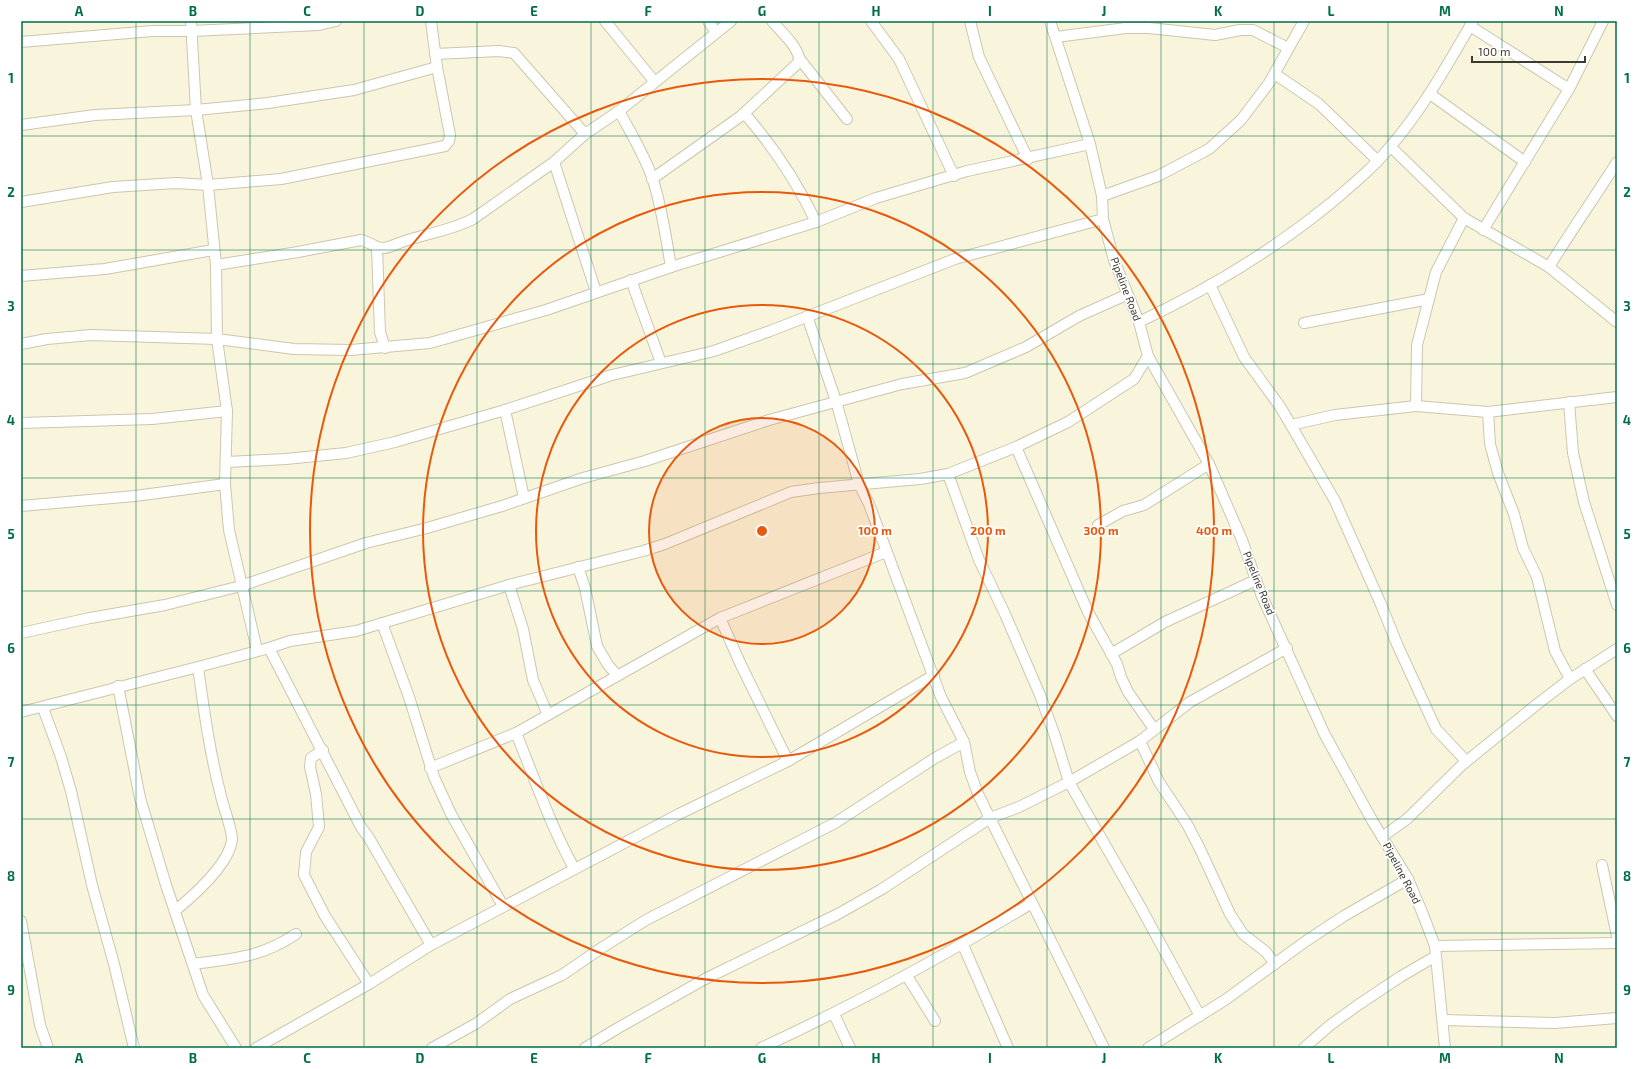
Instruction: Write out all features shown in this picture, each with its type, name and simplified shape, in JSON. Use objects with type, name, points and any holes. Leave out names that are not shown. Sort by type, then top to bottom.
[{"type":"street","points":[[21,42],[153,31],[191,26],[319,25],[336,21]]},
{"type":"street","points":[[21,202],[113,187],[176,183],[208,185],[281,179],[445,146],[449,140],[450,134],[437,67],[431,21]]},
{"type":"street","points":[[605,21],[654,81]]},
{"type":"street","points":[[708,21],[716,32]]},
{"type":"street","points":[[216,265],[361,240],[370,242],[377,248],[384,248],[407,240],[459,226],[473,219],[554,162],[585,134],[619,111],[654,81],[731,21]]},
{"type":"street","points":[[772,21],[798,53],[799,58],[848,119]]},
{"type":"street","points":[[871,21],[899,59],[954,176]]},
{"type":"street","points":[[970,21],[979,57],[1028,159]]},
{"type":"street","name":"Pipeline Road","points":[[1050,21],[1090,144],[1102,196],[1103,219],[1114,260],[1126,295],[1138,322],[1148,356],[1209,464],[1242,540],[1256,580],[1325,735],[1382,837],[1408,879],[1436,951],[1445,1048]]},
{"type":"street","points":[[1102,196],[1158,176],[1209,149],[1241,120],[1275,74],[1304,21]]},
{"type":"street","points":[[1483,230],[1569,89],[1603,21]]},
{"type":"street","points":[[1138,322],[1174,306],[1302,227],[1366,174],[1391,147],[1430,94],[1471,24],[1569,89]]},
{"type":"street","points":[[191,26],[196,110],[208,185],[213,250],[216,265],[217,339],[227,411],[227,462],[225,484],[229,530],[257,650]]},
{"type":"street","points":[[1056,37],[1126,28],[1149,28],[1215,34],[1240,30],[1253,30],[1288,48]]},
{"type":"street","points":[[435,54],[499,51],[514,53],[585,134]]},
{"type":"street","points":[[652,178],[744,113],[798,63],[799,58]]},
{"type":"street","points":[[21,125],[95,115],[196,110],[268,103],[342,92],[437,67]]},
{"type":"street","points":[[1275,74],[1319,104],[1378,161]]},
{"type":"street","points":[[1430,94],[1524,162]]},
{"type":"street","points":[[619,111],[652,178],[662,211],[671,267]]},
{"type":"street","points":[[744,113],[768,140],[803,194],[816,222]]},
{"type":"street","points":[[21,344],[47,339],[91,335],[217,339],[294,349],[351,350],[430,343],[546,310],[630,280],[816,222],[876,198],[967,171],[1028,159],[1090,144]]},
{"type":"street","points":[[1391,147],[1464,218],[1549,267],[1617,322]]},
{"type":"street","points":[[554,162],[596,292]]},
{"type":"street","points":[[1549,267],[1572,228],[1600,190],[1617,162]]},
{"type":"street","points":[[1416,406],[1417,346],[1429,299],[1436,272],[1464,218]]},
{"type":"street","points":[[227,462],[286,459],[346,453],[395,442],[505,410],[612,375],[714,351],[955,259],[1103,219]]},
{"type":"street","points":[[377,248],[380,332],[385,348]]},
{"type":"street","points":[[21,276],[105,269],[213,250]]},
{"type":"street","points":[[630,280],[661,364]]},
{"type":"street","points":[[1210,285],[1244,357],[1281,408],[1335,501],[1397,644],[1436,729],[1466,761]]},
{"type":"street","points":[[21,633],[90,618],[166,605],[241,586],[366,543],[427,528],[583,478],[652,459],[769,420],[902,384],[965,373],[1026,347],[1079,316],[1126,295]]},
{"type":"street","points":[[1304,323],[1429,299]]},
{"type":"street","points":[[807,316],[836,401],[859,484],[869,504],[941,697],[964,742],[970,772],[978,794],[1104,1048]]},
{"type":"street","points":[[21,712],[43,708],[118,686],[198,668],[290,641],[356,632],[509,585],[665,544],[791,492],[920,479],[948,474],[1016,447],[1068,422],[1134,379],[1148,356]]},
{"type":"street","points":[[1291,425],[1335,415],[1416,406],[1488,412],[1617,397]]},
{"type":"street","points":[[1569,402],[1573,453],[1584,502],[1617,604]]},
{"type":"street","points":[[505,410],[524,498]]},
{"type":"street","points":[[21,423],[152,419],[227,411]]},
{"type":"street","points":[[1488,412],[1490,444],[1498,473],[1514,514],[1523,548],[1537,577],[1555,651],[1570,680]]},
{"type":"street","points":[[1016,447],[1063,551],[1074,581],[1117,664],[1120,678],[1154,729]]},
{"type":"street","points":[[1098,525],[1123,511],[1144,505],[1209,464]]},
{"type":"street","points":[[948,474],[979,560],[1005,614],[1040,695],[1055,736],[1068,782],[1140,906],[1200,1016]]},
{"type":"street","points":[[21,506],[135,496],[225,484]]},
{"type":"street","points":[[430,768],[516,733],[720,618],[886,552]]},
{"type":"street","points":[[578,567],[585,588],[597,646],[608,665],[617,675]]},
{"type":"street","points":[[1111,654],[1165,622],[1256,580]]},
{"type":"street","points":[[509,585],[523,630],[533,680],[548,715]]},
{"type":"street","points":[[720,618],[741,666],[788,761]]},
{"type":"street","points":[[382,623],[409,697],[430,768],[451,814],[503,906]]},
{"type":"street","points":[[269,648],[323,750],[361,827],[369,838],[431,945]]},
{"type":"street","points":[[585,1048],[705,979],[838,914],[882,888],[990,818],[1018,807],[1068,782],[1140,741],[1190,702],[1287,648]]},
{"type":"street","points":[[1382,837],[1407,819],[1466,761],[1570,680],[1617,649]]},
{"type":"street","points":[[176,910],[200,890],[228,852],[233,840],[221,797],[208,735],[198,668]]},
{"type":"street","points":[[1585,669],[1617,716]]},
{"type":"street","points":[[256,1048],[369,984],[431,945],[574,868],[679,814],[788,761],[934,675]]},
{"type":"street","points":[[118,686],[140,798],[166,885],[176,910],[204,995],[236,1048]]},
{"type":"street","points":[[43,708],[61,756],[134,1048]]},
{"type":"street","points":[[516,733],[540,791],[549,819],[574,868]]},
{"type":"street","points":[[1140,741],[1159,782],[1187,824],[1230,914],[1243,934],[1266,952],[1275,964]]},
{"type":"street","points":[[432,1048],[476,1022],[510,999],[562,975],[646,920],[835,824],[935,758],[964,742]]},
{"type":"street","points":[[323,750],[311,758],[310,767],[316,794],[319,827],[306,852],[304,875],[325,916],[369,984]]},
{"type":"street","points":[[1602,865],[1617,936]]},
{"type":"street","points":[[1148,1048],[1226,1000],[1344,916],[1408,879]]},
{"type":"street","points":[[761,1048],[834,1014],[907,976],[963,945],[1032,903]]},
{"type":"street","points":[[21,921],[40,1025],[48,1048]]},
{"type":"street","points":[[193,964],[249,956],[280,944],[296,934]]},
{"type":"street","points":[[1304,1048],[1329,1026],[1436,951],[1617,943]]},
{"type":"street","points":[[963,945],[1008,1048]]},
{"type":"street","points":[[907,976],[935,1021]]},
{"type":"street","points":[[834,1014],[850,1048]]},
{"type":"street","points":[[1443,1020],[1554,1022],[1617,1018]]}]
